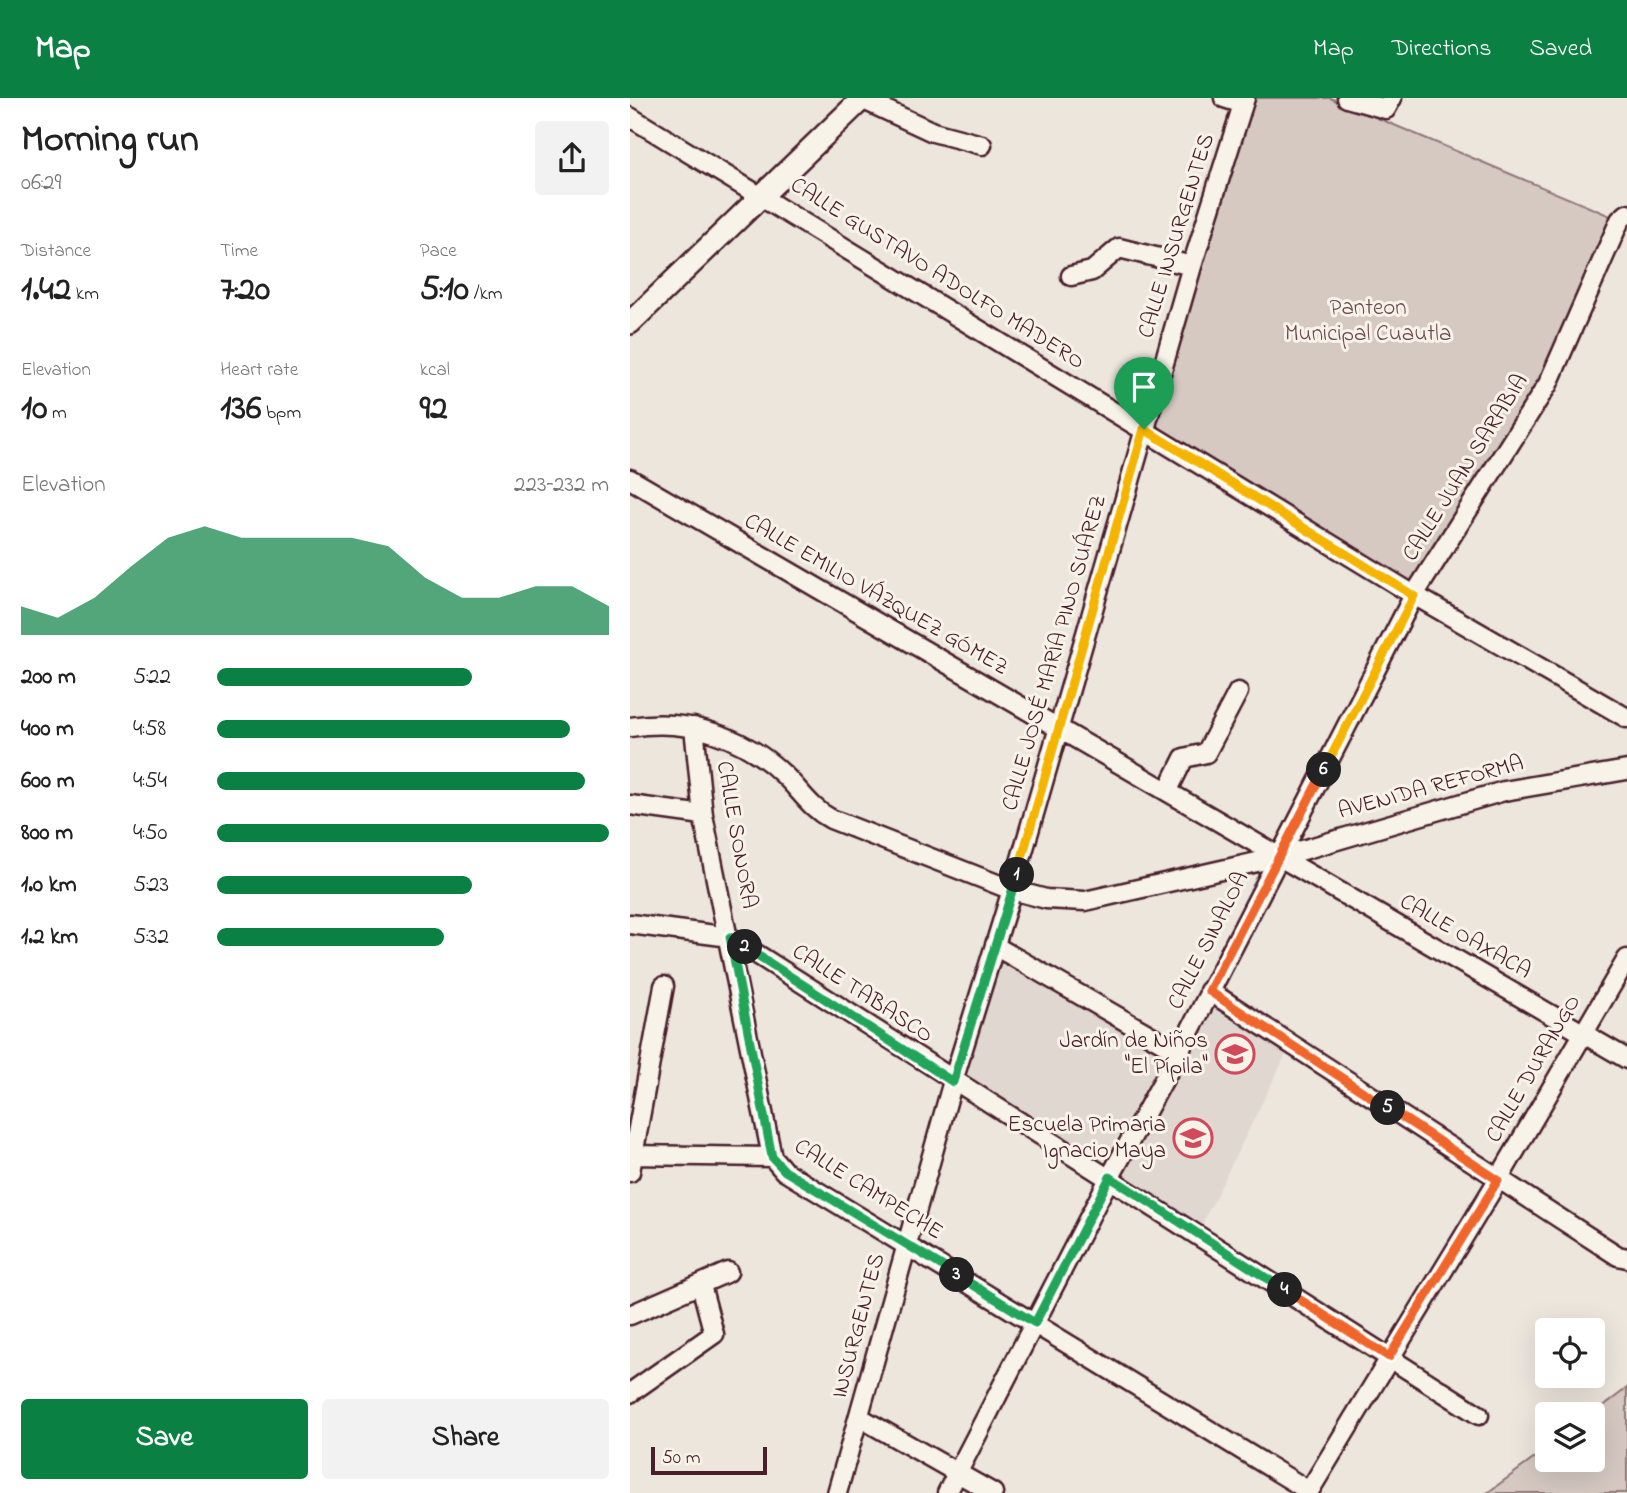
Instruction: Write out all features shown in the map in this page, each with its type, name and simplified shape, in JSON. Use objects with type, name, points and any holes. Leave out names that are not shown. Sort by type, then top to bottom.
[{"type":"main road","points":[[632,319],[862,99]]},
{"type":"street","points":[[1224,98],[1244,101]]},
{"type":"street","points":[[1347,98],[1380,109],[1386,109],[1392,98]]},
{"type":"street","points":[[862,99],[933,132],[982,145]]},
{"type":"street","name":"CALLE INSURGENTES","points":[[1144,429],[1244,101]]},
{"type":"street","name":"CALLE GUSTAVO ADOLFO MADERO","points":[[630,117],[762,195],[1414,596],[1627,718]]},
{"type":"street","name":"CALLE JUAN SARABIA","points":[[1279,856],[1414,596],[1548,384],[1620,220],[1627,214]]},
{"type":"street","points":[[1070,276],[1091,271],[1119,248],[1192,266]]},
{"type":"street","name":"CALLE JOSÉ MARÍA PINO SUÁREZ","points":[[1012,890],[1144,429]]},
{"type":"street","name":"CALLE EMILIO VÁZQUEZ GÓMEZ","points":[[630,479],[1058,731],[1168,790],[1279,856]]},
{"type":"street","points":[[1168,790],[1184,758],[1206,753],[1211,747],[1238,692]]},
{"type":"street","name":"AVENIDA REFORMA","points":[[630,727],[662,723],[694,727],[723,735],[769,760],[813,809],[831,819],[1012,890],[1046,899],[1085,901],[1279,856],[1504,791],[1627,770]]},
{"type":"street","name":"CALLE SONORA","points":[[694,727],[703,815],[730,937],[772,1157]]},
{"type":"street","points":[[630,805],[703,815]]},
{"type":"street","name":"CALLE SINALOA","points":[[947,1493],[1110,1177],[1180,1052],[1279,856]]},
{"type":"street","name":"CALLE OAXACA","points":[[1279,856],[1627,1059]]},
{"type":"street","name":"INSURGENTES","points":[[837,1493],[906,1243],[1012,890]]},
{"type":"street","name":"CALLE TABASCO","points":[[630,924],[730,937],[953,1082],[1110,1177],[1479,1415]]},
{"type":"street","points":[[995,946],[1180,1052]]},
{"type":"street","name":"CALLE DURANGO","points":[[1308,1492],[1498,1180],[1627,959]]},
{"type":"street","points":[[631,1161],[664,986]]},
{"type":"street","points":[[1209,991],[1498,1180],[1623,1257]]},
{"type":"street","name":"CALLE CAMPECHE","points":[[631,1161],[772,1157],[785,1171],[1308,1492]]},
{"type":"street","points":[[630,1315],[728,1272]]},
{"type":"street","points":[[630,1393],[714,1334],[701,1285]]},
{"type":"street","points":[[859,1417],[993,1493]]},
{"type":"shaded area","points":[[1001,959],[1166,1055],[1101,1163],[965,1082]]},
{"type":"shaded area","name":"Escuela Primaria Ignacio Maya","points":[[1212,1002],[1288,1050],[1200,1228],[1121,1177]]},
{"type":"green space","name":"Panteon Municipal Cuautla","points":[[1245,98],[1330,98],[1620,220],[1548,384],[1414,595],[1144,430]]},
{"type":"green space","points":[[1627,1388],[1627,1493],[1487,1493],[1535,1458],[1535,1472],[1605,1472],[1605,1405]]},
{"type":"place","name":"Jardín de Niños \"El Pípila\"","points":[[1235,1054]]},
{"type":"place","name":"Escuela Primaria Ignacio Maya","points":[[1193,1138]]},
{"type":"route","points":[[1144,429],[1414,596],[1209,991],[1498,1180],[1389,1357],[1110,1177],[1035,1323],[785,1171],[772,1157],[768,1143],[730,937],[953,1082],[1012,890],[1144,429]]}]
